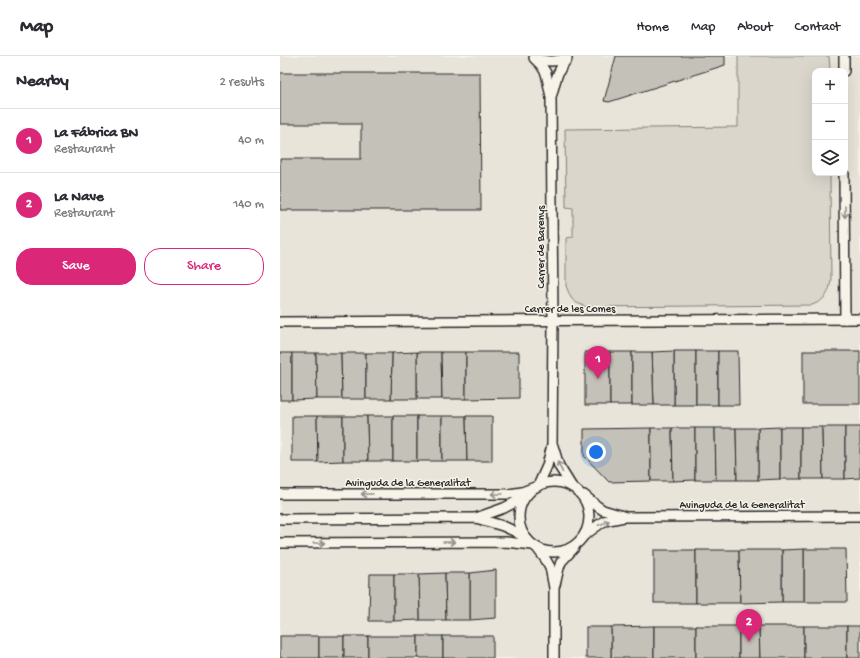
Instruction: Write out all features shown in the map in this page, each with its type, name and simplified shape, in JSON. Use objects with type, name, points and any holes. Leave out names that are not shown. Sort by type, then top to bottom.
[{"type":"street","points":[[844,56],[844,68]]},
{"type":"street","points":[[533,57],[545,61],[556,62],[569,57]]},
{"type":"street","name":"Carrer de Barenys","points":[[533,57],[546,73],[552,97]]},
{"type":"street","name":"Carrer de Barenys","points":[[537,487],[548,466],[552,445],[552,97],[557,74],[560,67],[569,57]]},
{"type":"street","points":[[844,176],[845,319]]},
{"type":"street","name":"Carrer de les Comes","points":[[280,322],[860,319]]},
{"type":"street","name":"Carrer de Barenys","points":[[552,445],[559,466],[575,488]]},
{"type":"street","points":[[476,518],[504,508],[525,497],[537,487],[545,483],[556,482],[567,484],[575,488],[585,499],[589,510],[590,522],[586,534],[561,562],[554,588]]},
{"type":"street","name":"Avinguda de la Generalitat","points":[[280,494],[508,494],[522,492],[537,487]]},
{"type":"street","name":"Avinguda de la Generalitat","points":[[575,488],[603,510],[624,517]]},
{"type":"street","points":[[525,497],[520,507],[519,519],[522,530],[546,560],[550,568],[554,588],[554,658]]},
{"type":"street","name":"Avinguda de la Generalitat","points":[[586,534],[604,522],[624,517],[860,516]]},
{"type":"street","points":[[280,519],[476,518],[503,526],[516,532],[532,544],[547,552],[569,550],[578,544]]},
{"type":"street","points":[[280,543],[506,542],[532,544]]},
{"type":"shaded area","points":[[280,56],[860,56],[860,658],[280,658]]},
{"type":"shaded area","points":[[738,56],[829,56],[830,68],[812,68],[812,176],[830,176],[831,280],[826,296],[821,301],[812,305],[586,307],[575,302],[571,298],[566,286],[566,238],[573,237],[573,208],[566,207],[565,129],[738,127]]},
{"type":"building","points":[[616,56],[725,56],[725,65],[609,102],[604,101]]},
{"type":"building","points":[[280,73],[480,73],[481,210],[280,210],[280,159],[361,159],[361,124],[280,124]]},
{"type":"building","points":[[674,351],[696,351],[696,405],[674,405]]},
{"type":"building","points":[[674,351],[674,405],[654,405],[652,352]]},
{"type":"building","points":[[696,351],[718,351],[718,405],[696,405]]},
{"type":"building","points":[[718,351],[738,351],[739,405],[718,405]]},
{"type":"building","points":[[803,351],[860,351],[860,404],[803,404]]},
{"type":"building","points":[[417,352],[441,352],[442,399],[417,399]]},
{"type":"building","points":[[417,352],[417,399],[391,399],[392,353]]},
{"type":"building","points":[[441,352],[466,352],[466,399],[442,399]]},
{"type":"building","points":[[466,352],[519,352],[519,398],[466,399]]},
{"type":"building","points":[[585,352],[610,352],[610,405],[585,405]]},
{"type":"building","points":[[610,352],[632,352],[632,405],[610,405]]},
{"type":"building","points":[[632,352],[652,352],[654,405],[632,405]]},
{"type":"building","points":[[280,353],[292,353],[292,400],[280,400]]},
{"type":"building","points":[[292,353],[316,353],[317,399],[292,400]]},
{"type":"building","points":[[316,353],[341,353],[342,399],[317,399]]},
{"type":"building","points":[[341,353],[366,353],[366,399],[342,399]]},
{"type":"building","points":[[366,353],[392,353],[391,399],[366,399]]},
{"type":"building","points":[[292,416],[317,416],[318,462],[292,462]]},
{"type":"building","points":[[317,416],[343,416],[343,461],[318,462]]},
{"type":"building","points":[[343,416],[367,416],[368,461],[343,461]]},
{"type":"building","points":[[367,416],[393,416],[393,461],[368,461]]},
{"type":"building","points":[[393,416],[417,416],[417,461],[393,461]]},
{"type":"building","points":[[417,416],[442,416],[442,461],[417,461]]},
{"type":"building","points":[[442,416],[466,416],[467,461],[442,461]]},
{"type":"building","points":[[466,416],[492,416],[492,461],[467,461]]},
{"type":"building","points":[[780,427],[780,479],[758,480],[758,428]]},
{"type":"building","points":[[780,427],[801,427],[801,479],[780,479]]},
{"type":"building","points":[[801,427],[822,427],[823,479],[801,479]]},
{"type":"building","points":[[822,427],[845,427],[845,479],[823,479]]},
{"type":"building","points":[[845,427],[860,427],[860,478],[845,479]]},
{"type":"building","points":[[651,428],[651,481],[609,482],[584,456],[584,429]]},
{"type":"building","points":[[651,428],[672,428],[673,481],[651,481]]},
{"type":"building","points":[[672,428],[695,428],[695,480],[673,481]]},
{"type":"building","points":[[695,428],[715,428],[716,480],[695,480]]},
{"type":"building","points":[[715,428],[736,428],[737,480],[716,480]]},
{"type":"building","points":[[736,428],[758,428],[758,480],[737,480]]},
{"type":"building","points":[[804,549],[846,549],[847,602],[804,602]]},
{"type":"building","points":[[804,549],[804,602],[782,602],[782,550]]},
{"type":"building","points":[[654,550],[696,550],[696,603],[654,603]]},
{"type":"building","points":[[696,550],[739,550],[740,603],[696,603]]},
{"type":"building","points":[[739,550],[782,550],[782,602],[740,603]]},
{"type":"building","points":[[496,570],[496,618],[470,620],[470,573]]},
{"type":"building","points":[[445,573],[446,620],[420,620],[419,574]]},
{"type":"building","points":[[445,573],[470,573],[470,620],[446,620]]},
{"type":"building","points":[[370,574],[394,574],[394,621],[369,621]]},
{"type":"building","points":[[394,574],[419,574],[420,620],[394,621]]},
{"type":"building","points":[[654,626],[654,658],[611,658],[611,627]]},
{"type":"building","points":[[654,626],[696,626],[696,658],[654,658]]},
{"type":"building","points":[[696,626],[739,626],[739,658],[696,658]]},
{"type":"building","points":[[739,626],[759,626],[760,658],[739,658]]},
{"type":"building","points":[[759,626],[804,626],[804,658],[760,658]]},
{"type":"building","points":[[804,626],[847,626],[847,658],[804,658]]},
{"type":"building","points":[[847,626],[860,626],[860,658],[847,658]]},
{"type":"building","points":[[586,627],[611,627],[611,658],[586,658]]},
{"type":"building","points":[[280,636],[319,636],[319,658],[280,658]]},
{"type":"building","points":[[319,636],[344,636],[344,658],[319,658]]},
{"type":"building","points":[[344,636],[368,636],[368,658],[344,658]]},
{"type":"building","points":[[368,636],[418,636],[418,658],[368,658]]},
{"type":"building","points":[[418,636],[443,636],[443,658],[418,658]]},
{"type":"building","points":[[443,636],[493,636],[493,658],[443,658]]},
{"type":"place","name":"La Fábrica BN","points":[[598,379]]},
{"type":"place","name":"La Nave","points":[[749,642]]}]
